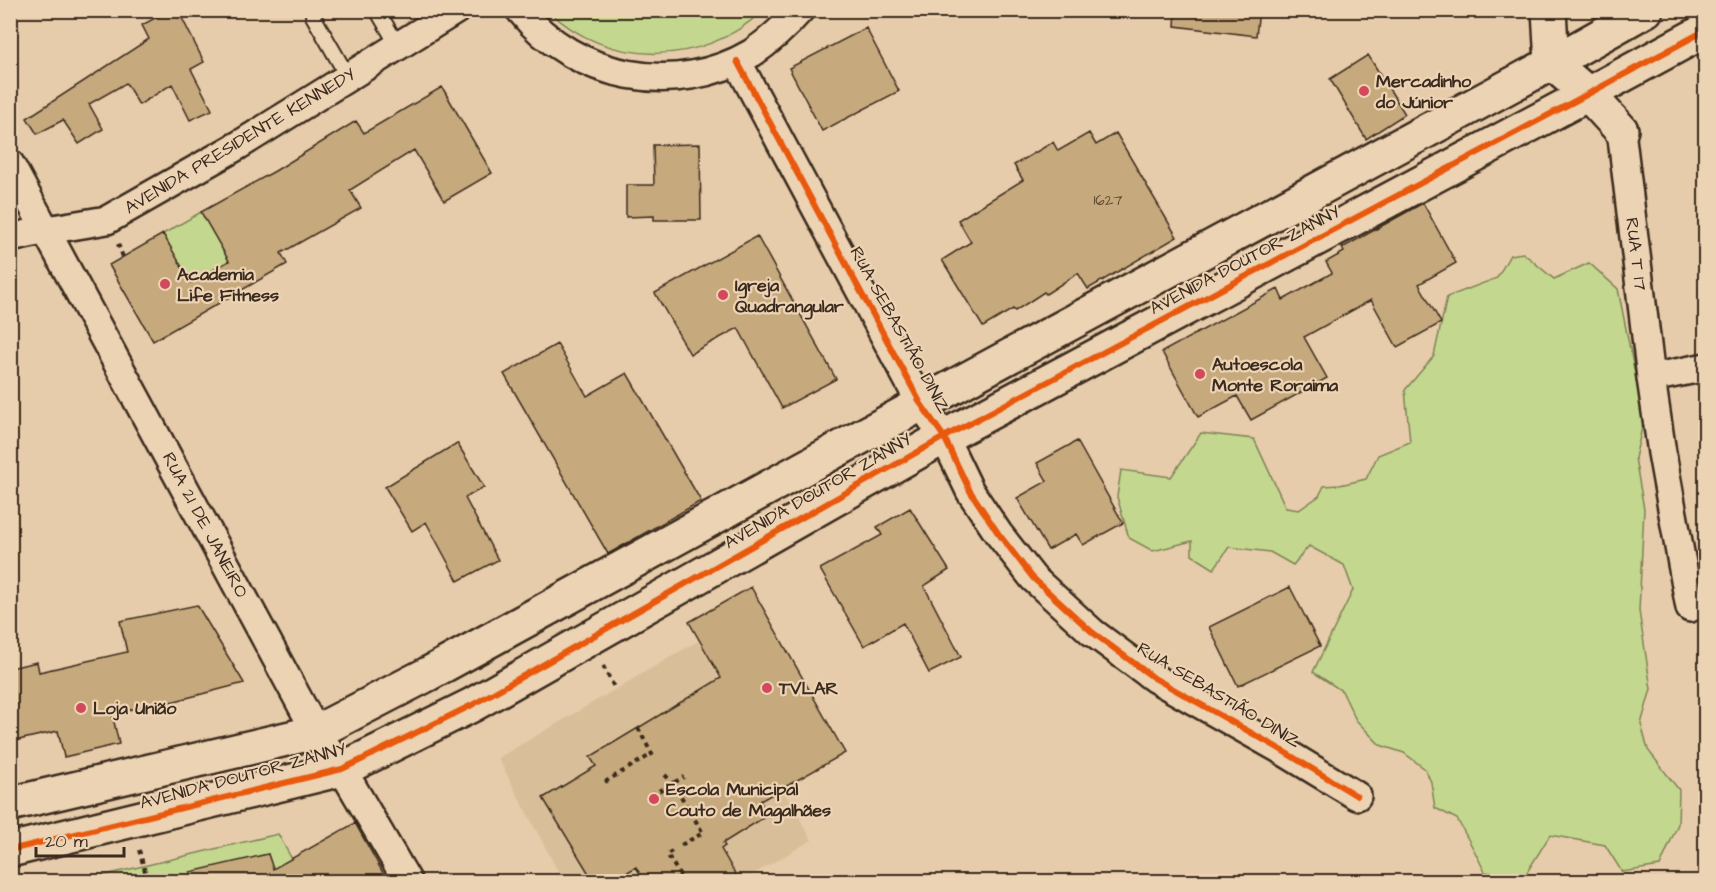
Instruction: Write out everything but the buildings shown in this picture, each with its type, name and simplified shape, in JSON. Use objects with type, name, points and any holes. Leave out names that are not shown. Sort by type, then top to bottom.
[{"type":"street","name":"AVENIDA PRESIDENTE KENNEDY","points":[[10,238],[107,220],[239,145],[456,10]]},
{"type":"street","points":[[520,10],[533,26],[561,48],[592,64],[625,74],[658,78],[714,70],[736,61],[765,44],[800,10]]},
{"type":"street","points":[[1549,10],[1552,63],[1588,94],[1621,130]]},
{"type":"street","name":"AVENIDA DOUTOR ZANNY","points":[[10,804],[316,732],[428,674],[1552,63],[1635,14]]},
{"type":"street","name":"RUA T 17","points":[[1635,14],[1621,130],[1651,378],[1690,608]]},
{"type":"street","name":"AVENIDA DOUTOR ZANNY","points":[[10,850],[342,769],[472,705],[944,437],[1706,30]]},
{"type":"street","name":"RUA SEBASTIÃO DINIZ","points":[[736,61],[921,404],[944,437],[970,490],[1033,578],[1092,632],[1154,678],[1278,748],[1356,796]]},
{"type":"street","name":"RUA 21 DE JANEIRO","points":[[10,164],[316,732],[342,769],[408,882]]},
{"type":"street","points":[[1651,378],[1706,367]]},
{"type":"lane","points":[[377,10],[398,46]]},
{"type":"lane","points":[[313,16],[348,77]]},
{"type":"path","points":[[605,782],[653,756],[638,728]]},
{"type":"path","points":[[664,775],[673,783],[703,833],[681,845]]},
{"type":"path","points":[[651,795],[684,777]]},
{"type":"path","points":[[672,851],[667,854],[684,882]]},
{"type":"shaded area","name":"Escola Municipal Couto de Magalhães","points":[[698,641],[812,840],[741,881],[563,881],[498,758]]},
{"type":"green space","points":[[549,11],[762,11],[739,29],[712,43],[684,51],[656,53],[627,51],[599,43],[572,30]]},
{"type":"green space","points":[[201,212],[229,261],[191,283],[163,234]]},
{"type":"green space","points":[[1523,253],[1554,279],[1589,263],[1618,289],[1644,419],[1635,458],[1644,509],[1639,611],[1651,689],[1641,724],[1648,750],[1679,790],[1678,824],[1660,866],[1622,872],[1605,845],[1550,835],[1524,877],[1485,872],[1457,819],[1435,808],[1431,782],[1425,769],[1404,753],[1380,745],[1356,720],[1342,691],[1313,672],[1353,590],[1344,565],[1309,546],[1293,565],[1270,552],[1229,547],[1214,569],[1192,555],[1192,541],[1153,551],[1129,538],[1117,497],[1121,470],[1171,477],[1201,433],[1254,439],[1286,508],[1299,510],[1319,496],[1324,486],[1366,479],[1378,455],[1410,442],[1405,390],[1434,356],[1447,297],[1497,278],[1510,255]]},
{"type":"green space","points":[[278,834],[304,881],[76,882]]},
{"type":"cycle path","points":[[10,850],[342,769],[359,761],[472,705],[944,437],[1706,30]]},
{"type":"cycle path","points":[[737,61],[921,404],[944,437],[970,491],[998,533],[1033,578],[1092,632],[1154,678],[1357,796]]},
{"type":"place","name":"Mercadinho do Júnior","points":[[1364,91]]},
{"type":"place","name":"Academia Life Fitness","points":[[165,284]]},
{"type":"place","name":"Igreja Quadrangular","points":[[723,295]]},
{"type":"place","name":"Autoescola Monte Roraima","points":[[1200,374]]},
{"type":"place","name":"TVLAR","points":[[767,688]]},
{"type":"place","name":"Loja União","points":[[81,708]]},
{"type":"place","name":"Escola Municipal Couto de Magalhães","points":[[654,799]]}]
